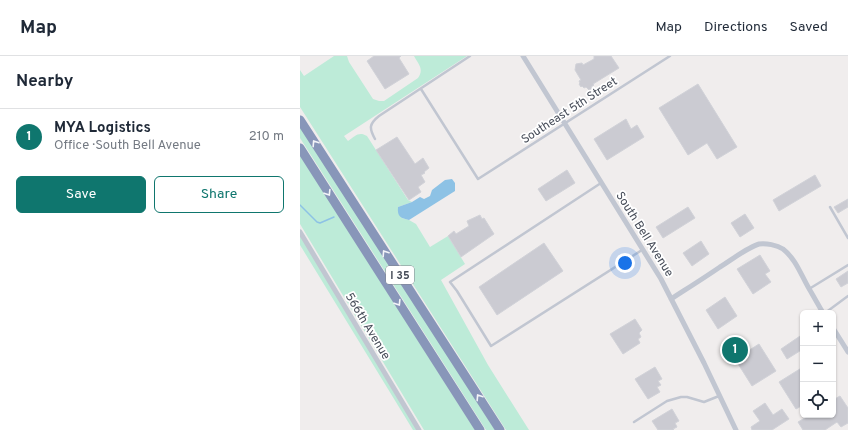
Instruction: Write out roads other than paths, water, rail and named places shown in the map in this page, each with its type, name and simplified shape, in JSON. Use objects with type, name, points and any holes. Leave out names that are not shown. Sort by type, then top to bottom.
[{"type":"highway","name":"I 35","points":[[300,120],[500,430]]},
{"type":"highway","name":"I 35","points":[[300,148],[480,430]]},
{"type":"street","name":"South Bell Avenue","points":[[523,56],[661,279],[736,430]]},
{"type":"street","name":"566th Avenue","points":[[300,232],[419,430]]},
{"type":"street","points":[[671,299],[741,253],[758,245],[765,244],[783,249],[798,267],[822,310]]},
{"type":"street","points":[[836,333],[848,352]]},
{"type":"lane","points":[[375,139],[371,126],[372,121],[470,56]]},
{"type":"lane","name":"Southeast 5th Street","points":[[421,89],[478,179],[670,56]]},
{"type":"lane","points":[[602,183],[450,282],[491,346],[643,249]]},
{"type":"lane","points":[[830,207],[848,238]]},
{"type":"lane","points":[[809,289],[848,265]]},
{"type":"lane","points":[[828,310],[848,296]]},
{"type":"lane","points":[[634,422],[672,399],[687,397],[704,402],[719,396]]},
{"type":"water","points":[[452,179],[455,183],[455,191],[409,220],[402,218],[399,215],[398,207],[412,202],[420,197],[424,199],[430,196],[432,190],[445,180]]},
{"type":"waterway","points":[[300,205],[317,222],[320,223],[334,217]]},
{"type":"place","name":"MYA Logistics","points":[[735,350]]}]
